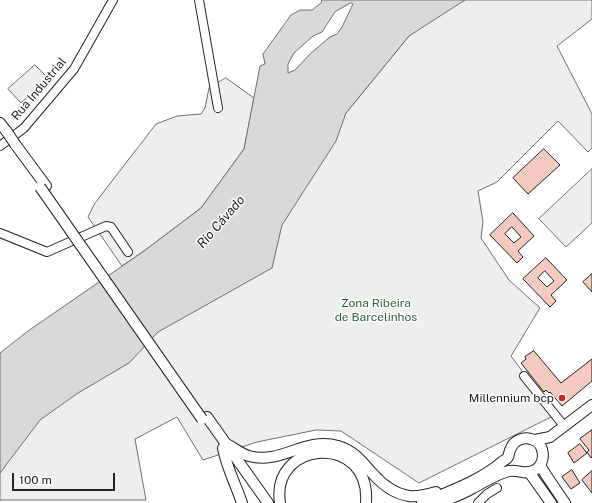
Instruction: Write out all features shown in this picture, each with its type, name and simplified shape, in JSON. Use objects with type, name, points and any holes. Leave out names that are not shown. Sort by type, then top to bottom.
[{"type":"main road","points":[[0,123],[3,133],[43,186],[224,445],[268,503]]},
{"type":"main road","points":[[454,503],[472,489],[500,472],[514,469],[525,473],[536,470],[542,461],[543,449],[550,437],[592,405]]},
{"type":"main road","points":[[422,503],[453,490],[496,467],[508,457],[511,447],[519,440],[525,438],[534,440],[550,437]]},
{"type":"main road","points":[[534,440],[543,449]]},
{"type":"main road","points":[[224,445],[249,456],[265,458],[280,456],[315,444],[327,443],[339,446],[353,453],[364,462],[374,475],[393,490],[410,496],[429,494],[447,488],[453,490]]},
{"type":"main road","points":[[224,445],[224,458],[242,503]]},
{"type":"main road","points":[[224,445],[260,503]]},
{"type":"main road","points":[[280,503],[279,488],[288,469],[298,459],[311,454],[324,452],[336,454],[347,459],[354,466],[365,484],[366,503]]},
{"type":"main road","points":[[508,457],[514,469]]},
{"type":"main road","points":[[540,465],[565,503]]},
{"type":"main road","points":[[529,472],[551,503]]},
{"type":"main road","points":[[440,503],[472,489]]},
{"type":"street","name":"Rua Industrial","points":[[0,146],[24,128],[74,69],[113,0]]},
{"type":"street","points":[[199,0],[218,108]]},
{"type":"street","points":[[0,232],[47,252],[106,226],[110,227],[128,252]]},
{"type":"street","points":[[524,376],[564,426]]},
{"type":"street","points":[[478,503],[487,494],[497,488]]},
{"type":"green space","name":"Zona Ribeira de Barcelinhos","points":[[454,0],[592,0],[592,19],[557,46],[592,114],[592,148],[588,152],[558,121],[497,182],[478,191],[483,222],[481,238],[509,280],[540,308],[511,356],[555,415],[419,483],[341,431],[316,430],[257,442],[203,460],[177,417],[135,439],[146,500],[0,500],[0,452],[346,113],[409,36]]},
{"type":"green space","points":[[35,65],[48,78],[21,103],[8,89]]},
{"type":"green space","points":[[226,78],[254,98],[244,149],[201,208],[122,266],[88,217],[95,203],[156,124],[177,116],[201,114],[205,108],[209,88]]},
{"type":"green space","points":[[592,169],[592,223],[566,247],[539,219]]},
{"type":"water","name":"Rio Cávado","points":[[322,0],[465,0],[409,36],[346,113],[336,141],[282,225],[272,268],[158,332],[129,363],[78,393],[40,420],[0,473],[0,353],[28,331],[144,251],[201,208],[244,149],[260,66],[265,64],[263,54],[291,15],[300,10],[312,10],[321,3]],"holes":[[[351,3],[353,4],[337,34],[330,37],[311,53],[295,70],[288,73],[288,64],[294,53],[313,36],[322,32],[335,12]]]},
{"type":"building","points":[[544,149],[560,165],[528,194],[513,178]]},
{"type":"building","points":[[513,213],[534,236],[518,251],[523,257],[517,263],[490,235]],"holes":[[[512,227],[521,237],[514,243],[505,234]]]},
{"type":"building","points":[[546,258],[567,280],[551,295],[556,301],[550,307],[523,279]],"holes":[[[545,271],[554,281],[547,287],[538,278]]]},
{"type":"building","points":[[592,274],[592,292],[583,282]]},
{"type":"building","points":[[534,351],[561,383],[592,359],[592,381],[562,406],[550,392],[549,393],[546,390],[544,392],[521,363],[526,359],[525,357]]},
{"type":"building","points":[[592,430],[591,458],[587,452],[589,450],[580,439]]},
{"type":"building","points":[[580,444],[587,453],[574,463],[568,453]]},
{"type":"building","points":[[572,470],[580,483],[571,489],[562,477]]},
{"type":"building","points":[[592,471],[592,493],[582,480]]},
{"type":"place","name":"Millennium bcp","points":[[562,398]]}]
